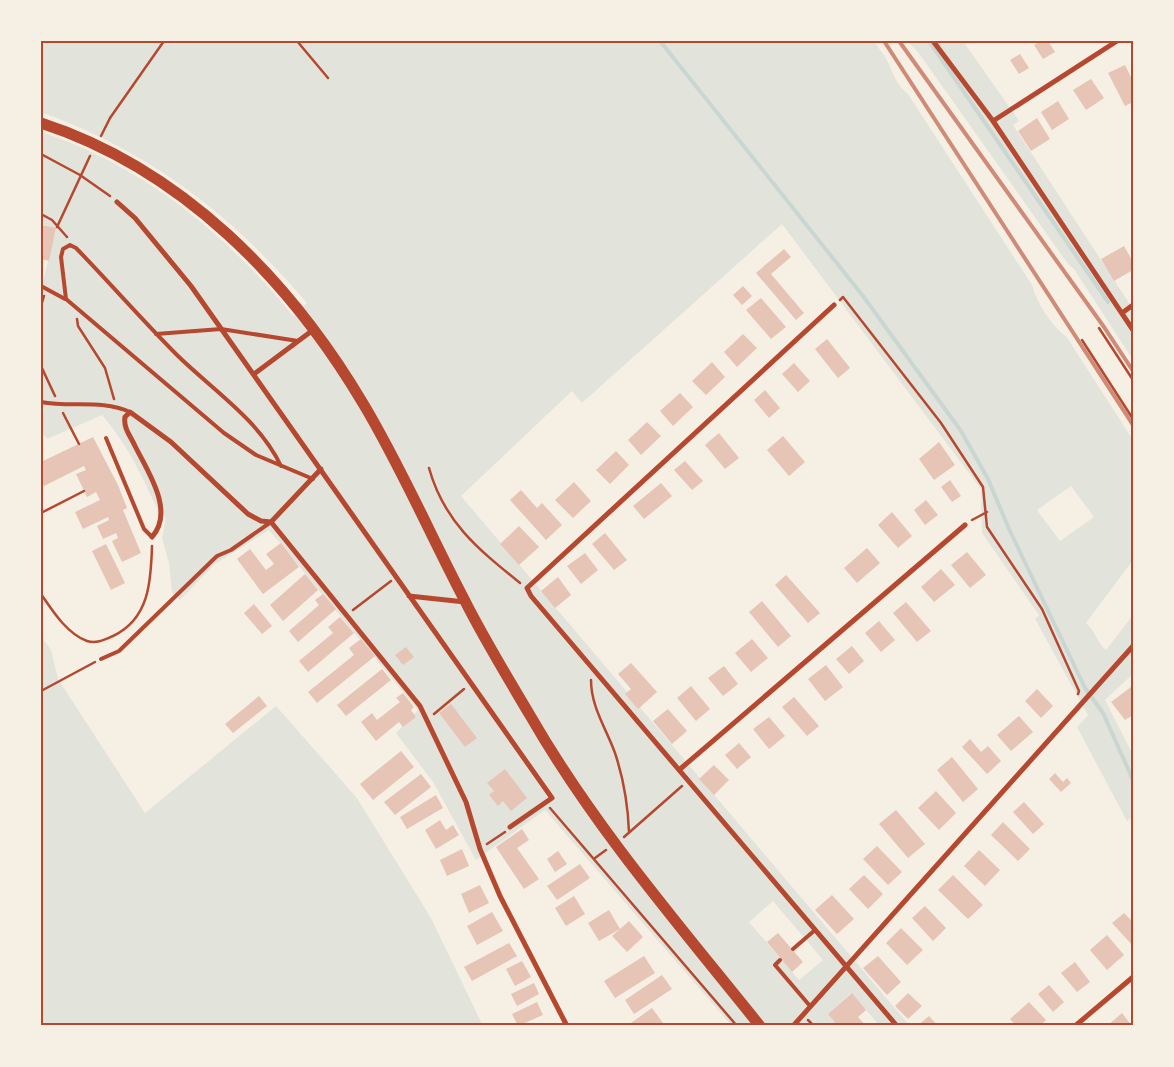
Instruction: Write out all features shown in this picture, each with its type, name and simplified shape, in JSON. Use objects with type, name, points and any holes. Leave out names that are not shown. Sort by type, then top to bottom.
[{"type":"main road","points":[[41,123],[96,145],[165,185],[209,218],[276,282],[314,329],[342,369],[383,439],[465,602],[532,719],[615,844],[760,1026]]},
{"type":"street","points":[[933,41],[993,121],[1133,330]]},
{"type":"street","points":[[993,121],[1117,41]]},
{"type":"street","points":[[117,202],[135,218],[159,245],[191,286],[552,798],[510,827]]},
{"type":"street","points":[[834,305],[527,588],[531,596],[897,1026]]},
{"type":"street","points":[[1122,313],[1133,305]]},
{"type":"street","points":[[254,374],[314,329]]},
{"type":"street","points":[[152,537],[159,525],[163,511],[142,460],[125,427],[125,418],[130,412],[171,442],[248,514],[261,521],[271,522],[420,706],[466,802],[480,849],[500,896],[567,1026]]},
{"type":"street","points":[[271,522],[321,469]]},
{"type":"street","points":[[679,770],[965,525]]},
{"type":"street","points":[[408,596],[465,602]]},
{"type":"street","points":[[793,1026],[1133,646]]},
{"type":"street","points":[[1075,1026],[1133,977]]},
{"type":"lane","points":[[66,299],[61,253],[63,248],[70,246],[76,248],[156,334],[261,433],[274,451],[281,466]]},
{"type":"lane","points":[[41,286],[66,299],[243,447],[313,479]]},
{"type":"lane","points":[[156,334],[221,329],[298,341]]},
{"type":"lane","points":[[41,402],[64,406],[116,406],[130,412]]},
{"type":"lane","points":[[106,438],[144,529],[152,537]]},
{"type":"lane","points":[[101,659],[119,651],[217,556],[231,550],[271,522]]},
{"type":"lane","points":[[793,949],[815,930]]},
{"type":"lane","points":[[780,960],[775,965],[810,1006]]},
{"type":"path","points":[[41,214],[48,216],[57,227],[80,175],[110,118],[164,41]]},
{"type":"path","points":[[297,41],[328,78]]},
{"type":"path","points":[[41,154],[80,175],[117,202]]},
{"type":"path","points":[[834,305],[843,297],[941,423],[983,487],[987,527],[1042,609],[1082,704]]},
{"type":"path","points":[[75,308],[78,326],[105,368],[116,406]]},
{"type":"path","points":[[1099,328],[1133,380]]},
{"type":"path","points":[[1082,340],[1133,419]]},
{"type":"path","points":[[429,468],[434,485],[458,528],[487,557],[527,588]]},
{"type":"path","points":[[41,513],[84,491]]},
{"type":"path","points":[[965,525],[986,512]]},
{"type":"path","points":[[41,594],[62,621],[83,639],[98,642],[121,632],[135,620],[149,586],[152,537]]},
{"type":"path","points":[[346,615],[396,578]]},
{"type":"path","points":[[41,691],[101,659]]},
{"type":"path","points":[[597,674],[591,680],[592,695],[602,725],[615,752],[628,813],[629,832]]},
{"type":"path","points":[[427,720],[470,683]]},
{"type":"path","points":[[594,858],[615,844],[688,780]]},
{"type":"path","points":[[547,802],[736,1026]]},
{"type":"path","points":[[480,849],[503,835]]},
{"type":"shaded area","points":[[41,41],[874,41],[887,59],[898,84],[908,94],[1032,285],[1045,313],[1066,336],[1133,440],[1133,560],[1086,623],[1106,650],[1133,615],[1133,674],[1105,700],[1133,755],[1133,816],[1127,821],[1077,727],[1088,715],[1035,619],[1039,615],[982,533],[981,489],[782,224],[582,403],[572,391],[461,496],[910,1026],[880,1026],[851,993],[828,1014],[838,1026],[732,1026],[545,810],[476,860],[433,782],[396,733],[418,710],[269,530],[215,564],[180,600],[172,593],[169,563],[162,538],[166,517],[158,515],[158,510],[133,461],[102,415],[47,439],[41,431],[41,290],[56,229],[41,225],[41,132],[78,146],[114,163],[148,183],[180,206],[211,230],[240,257],[293,316],[307,303],[249,241],[187,189],[119,147],[81,128],[41,112]],"holes":[[[1071,486],[1094,517],[1060,541],[1037,510]],[[773,901],[823,960],[799,980],[749,922]]]},
{"type":"shaded area","points":[[907,41],[963,41],[1019,121],[1013,125],[1133,309],[1133,360],[1074,269],[1068,264],[918,52]]},
{"type":"shaded area","points":[[41,636],[51,650],[58,679],[145,813],[276,706],[357,798],[431,918],[483,1026],[41,1026]]},
{"type":"building","points":[[1041,41],[1048,41],[1055,52],[1043,59],[1034,45]]},
{"type":"building","points":[[1020,54],[1029,68],[1019,74],[1010,60]]},
{"type":"building","points":[[1125,65],[1133,81],[1133,102],[1125,106],[1108,73]]},
{"type":"building","points":[[1091,79],[1104,98],[1086,110],[1073,90]]},
{"type":"building","points":[[1058,101],[1069,119],[1052,130],[1041,112]]},
{"type":"building","points":[[1037,118],[1050,139],[1031,151],[1018,131]]},
{"type":"building","points":[[41,225],[56,228],[49,261],[41,259]]},
{"type":"building","points":[[1124,246],[1133,262],[1133,270],[1114,281],[1101,259]]},
{"type":"building","points":[[784,249],[791,257],[771,274],[804,313],[796,320],[756,273]]},
{"type":"building","points":[[743,286],[752,296],[742,305],[733,295]]},
{"type":"building","points":[[761,298],[786,327],[771,339],[746,310]]},
{"type":"building","points":[[743,334],[757,348],[737,367],[724,352]]},
{"type":"building","points":[[827,339],[850,368],[838,378],[815,349]]},
{"type":"building","points":[[712,362],[725,377],[706,395],[692,381]]},
{"type":"building","points":[[794,363],[810,381],[798,392],[782,374]]},
{"type":"building","points":[[765,390],[780,408],[769,418],[754,400]]},
{"type":"building","points":[[680,393],[693,407],[673,426],[660,411]]},
{"type":"building","points":[[647,422],[661,436],[641,455],[628,440]]},
{"type":"building","points":[[719,433],[739,458],[725,469],[705,445]]},
{"type":"building","points":[[783,436],[805,462],[789,476],[767,450]]},
{"type":"building","points":[[93,437],[118,485],[127,508],[123,510],[141,553],[122,562],[112,541],[118,538],[116,533],[103,539],[97,526],[109,520],[108,517],[83,529],[75,512],[100,500],[96,492],[87,497],[76,474],[86,470],[84,466],[44,486],[41,480],[41,462]]},
{"type":"building","points":[[939,442],[955,465],[934,480],[919,459]]},
{"type":"building","points":[[616,451],[629,465],[610,484],[596,470]]},
{"type":"building","points":[[685,461],[703,481],[692,490],[674,470]]},
{"type":"building","points":[[950,480],[961,496],[952,502],[941,487]]},
{"type":"building","points":[[574,482],[591,501],[573,518],[555,500]]},
{"type":"building","points":[[661,483],[672,496],[644,519],[633,506]]},
{"type":"building","points":[[521,490],[537,508],[542,503],[562,525],[546,540],[510,500]]},
{"type":"building","points":[[926,500],[938,515],[925,525],[914,510]]},
{"type":"building","points":[[892,512],[912,536],[898,548],[878,525]]},
{"type":"building","points":[[519,526],[539,547],[519,565],[500,544]]},
{"type":"building","points":[[605,533],[627,560],[614,570],[592,544]]},
{"type":"building","points":[[281,543],[299,567],[263,594],[237,559],[250,549],[266,570],[274,564],[266,554]]},
{"type":"building","points":[[106,544],[125,583],[111,590],[92,551]]},
{"type":"building","points":[[867,548],[880,563],[857,583],[844,568]]},
{"type":"building","points":[[967,552],[986,575],[970,588],[951,565]]},
{"type":"building","points":[[585,553],[598,570],[581,584],[567,566]]},
{"type":"building","points":[[941,569],[955,585],[934,602],[921,587]]},
{"type":"building","points":[[305,574],[318,590],[283,621],[270,605]]},
{"type":"building","points":[[786,575],[820,613],[808,623],[775,585]]},
{"type":"building","points":[[558,577],[571,595],[555,608],[541,591]]},
{"type":"building","points":[[323,594],[336,609],[298,642],[289,631],[319,605],[315,600]]},
{"type":"building","points":[[762,601],[791,636],[778,647],[749,612]]},
{"type":"building","points":[[906,602],[931,631],[917,642],[893,613]]},
{"type":"building","points":[[254,604],[272,626],[262,634],[244,613]]},
{"type":"building","points":[[340,617],[354,633],[308,672],[299,661],[333,633],[328,627]]},
{"type":"building","points":[[879,621],[895,640],[881,652],[865,633]]},
{"type":"building","points":[[361,639],[375,656],[317,703],[308,692],[354,655],[349,648]]},
{"type":"building","points":[[752,639],[768,658],[751,672],[735,653]]},
{"type":"building","points":[[852,646],[864,661],[849,674],[836,659]]},
{"type":"building","points":[[406,647],[414,657],[403,665],[395,655]]},
{"type":"building","points":[[631,663],[657,692],[638,709],[625,694],[631,689],[618,674]]},
{"type":"building","points":[[826,665],[843,687],[825,701],[808,679]]},
{"type":"building","points":[[724,666],[738,684],[723,696],[708,678]]},
{"type":"building","points":[[382,669],[391,680],[346,716],[337,705]]},
{"type":"building","points":[[691,686],[710,709],[696,721],[677,698]]},
{"type":"building","points":[[1131,687],[1133,715],[1125,720],[1111,702]]},
{"type":"building","points":[[1037,689],[1053,706],[1041,718],[1025,701]]},
{"type":"building","points":[[403,693],[414,707],[411,710],[416,717],[403,727],[399,722],[376,741],[361,722],[372,713],[377,720],[400,702],[396,698]]},
{"type":"building","points":[[259,696],[267,706],[233,733],[225,724]]},
{"type":"building","points":[[794,697],[819,726],[807,736],[782,707]]},
{"type":"building","points":[[451,704],[477,738],[465,747],[439,713]]},
{"type":"building","points":[[668,709],[687,731],[672,744],[653,721]]},
{"type":"building","points":[[1019,716],[1033,732],[1011,751],[997,735]]},
{"type":"building","points":[[769,717],[785,736],[769,749],[753,729]]},
{"type":"building","points":[[970,739],[981,752],[988,746],[1001,761],[987,774],[962,747]]},
{"type":"building","points":[[739,743],[751,757],[737,769],[725,755]]},
{"type":"building","points":[[401,751],[414,767],[373,800],[360,784]]},
{"type":"building","points":[[952,757],[978,789],[963,802],[937,770]]},
{"type":"building","points":[[714,765],[729,780],[714,795],[699,779]]},
{"type":"building","points":[[505,769],[527,798],[511,811],[503,801],[498,806],[489,795],[494,791],[487,783]]},
{"type":"building","points":[[1055,773],[1063,782],[1067,778],[1071,783],[1061,792],[1049,779]]},
{"type":"building","points":[[421,774],[431,787],[395,815],[384,802]]},
{"type":"building","points":[[936,791],[956,813],[939,830],[918,808]]},
{"type":"building","points":[[436,795],[443,808],[407,829],[400,817]]},
{"type":"building","points":[[1024,802],[1044,824],[1033,834],[1013,812]]},
{"type":"building","points":[[896,810],[925,844],[908,858],[879,824]]},
{"type":"building","points":[[440,820],[446,830],[453,825],[459,835],[436,849],[425,830]]},
{"type":"building","points":[[1003,822],[1030,849],[1018,861],[991,835]]},
{"type":"building","points":[[522,829],[529,840],[517,848],[539,879],[524,889],[496,847]]},
{"type":"building","points":[[877,846],[902,872],[888,885],[863,859]]},
{"type":"building","points":[[462,849],[469,866],[447,876],[440,860]]},
{"type":"building","points":[[979,850],[1000,870],[985,886],[964,866]]},
{"type":"building","points":[[558,851],[567,864],[555,872],[547,859]]},
{"type":"building","points":[[580,864],[590,878],[557,900],[547,886]]},
{"type":"building","points":[[864,875],[883,894],[868,909],[849,889]]},
{"type":"building","points":[[953,875],[983,905],[968,919],[938,890]]},
{"type":"building","points":[[480,885],[489,903],[469,913],[461,894]]},
{"type":"building","points":[[832,895],[854,919],[837,934],[815,910]]},
{"type":"building","points":[[574,896],[585,914],[566,926],[555,908]]},
{"type":"building","points":[[925,906],[946,928],[933,941],[912,918]]},
{"type":"building","points":[[609,910],[620,929],[599,941],[588,923]]},
{"type":"building","points":[[492,912],[503,931],[477,945],[467,926]]},
{"type":"building","points":[[1124,913],[1133,922],[1133,946],[1112,923]]},
{"type":"building","points":[[629,921],[643,937],[627,952],[612,936]]},
{"type":"building","points":[[901,928],[923,950],[907,965],[886,943]]},
{"type":"building","points":[[778,933],[803,962],[792,972],[767,942]]},
{"type":"building","points":[[1107,935],[1124,955],[1107,970],[1090,950]]},
{"type":"building","points":[[509,943],[517,956],[472,981],[464,967]]},
{"type":"building","points":[[644,956],[655,973],[615,998],[604,981]]},
{"type":"building","points":[[878,956],[901,982],[887,995],[863,968]]},
{"type":"building","points":[[522,961],[531,977],[515,986],[506,969]]},
{"type":"building","points":[[1075,962],[1090,982],[1077,992],[1061,973]]},
{"type":"building","points":[[662,975],[672,989],[634,1014],[625,1000]]},
{"type":"building","points":[[534,983],[539,994],[517,1006],[511,994]]},
{"type":"building","points":[[1049,985],[1064,1002],[1053,1012],[1038,994]]},
{"type":"building","points":[[852,993],[866,1010],[858,1017],[866,1026],[838,1026],[828,1014]]},
{"type":"building","points":[[908,993],[922,1006],[908,1019],[895,1006]]},
{"type":"building","points":[[537,1002],[543,1015],[518,1026],[512,1014]]},
{"type":"building","points":[[1029,1002],[1046,1020],[1040,1026],[1016,1026],[1010,1019]]},
{"type":"building","points":[[652,1008],[663,1023],[658,1026],[633,1026],[631,1023]]},
{"type":"building","points":[[1122,1013],[1132,1026],[1107,1026]]},
{"type":"building","points":[[929,1016],[938,1026],[917,1026]]},
{"type":"waterway","points":[[660,41],[863,296],[961,431],[988,479],[1009,529],[1085,688],[1103,713],[1133,780]]},
{"type":"waterway","points":[[929,41],[1108,302]]},
{"type":"railway","points":[[884,41],[1133,425]]},
{"type":"railway","points":[[899,41],[1104,327],[1133,371]]}]
